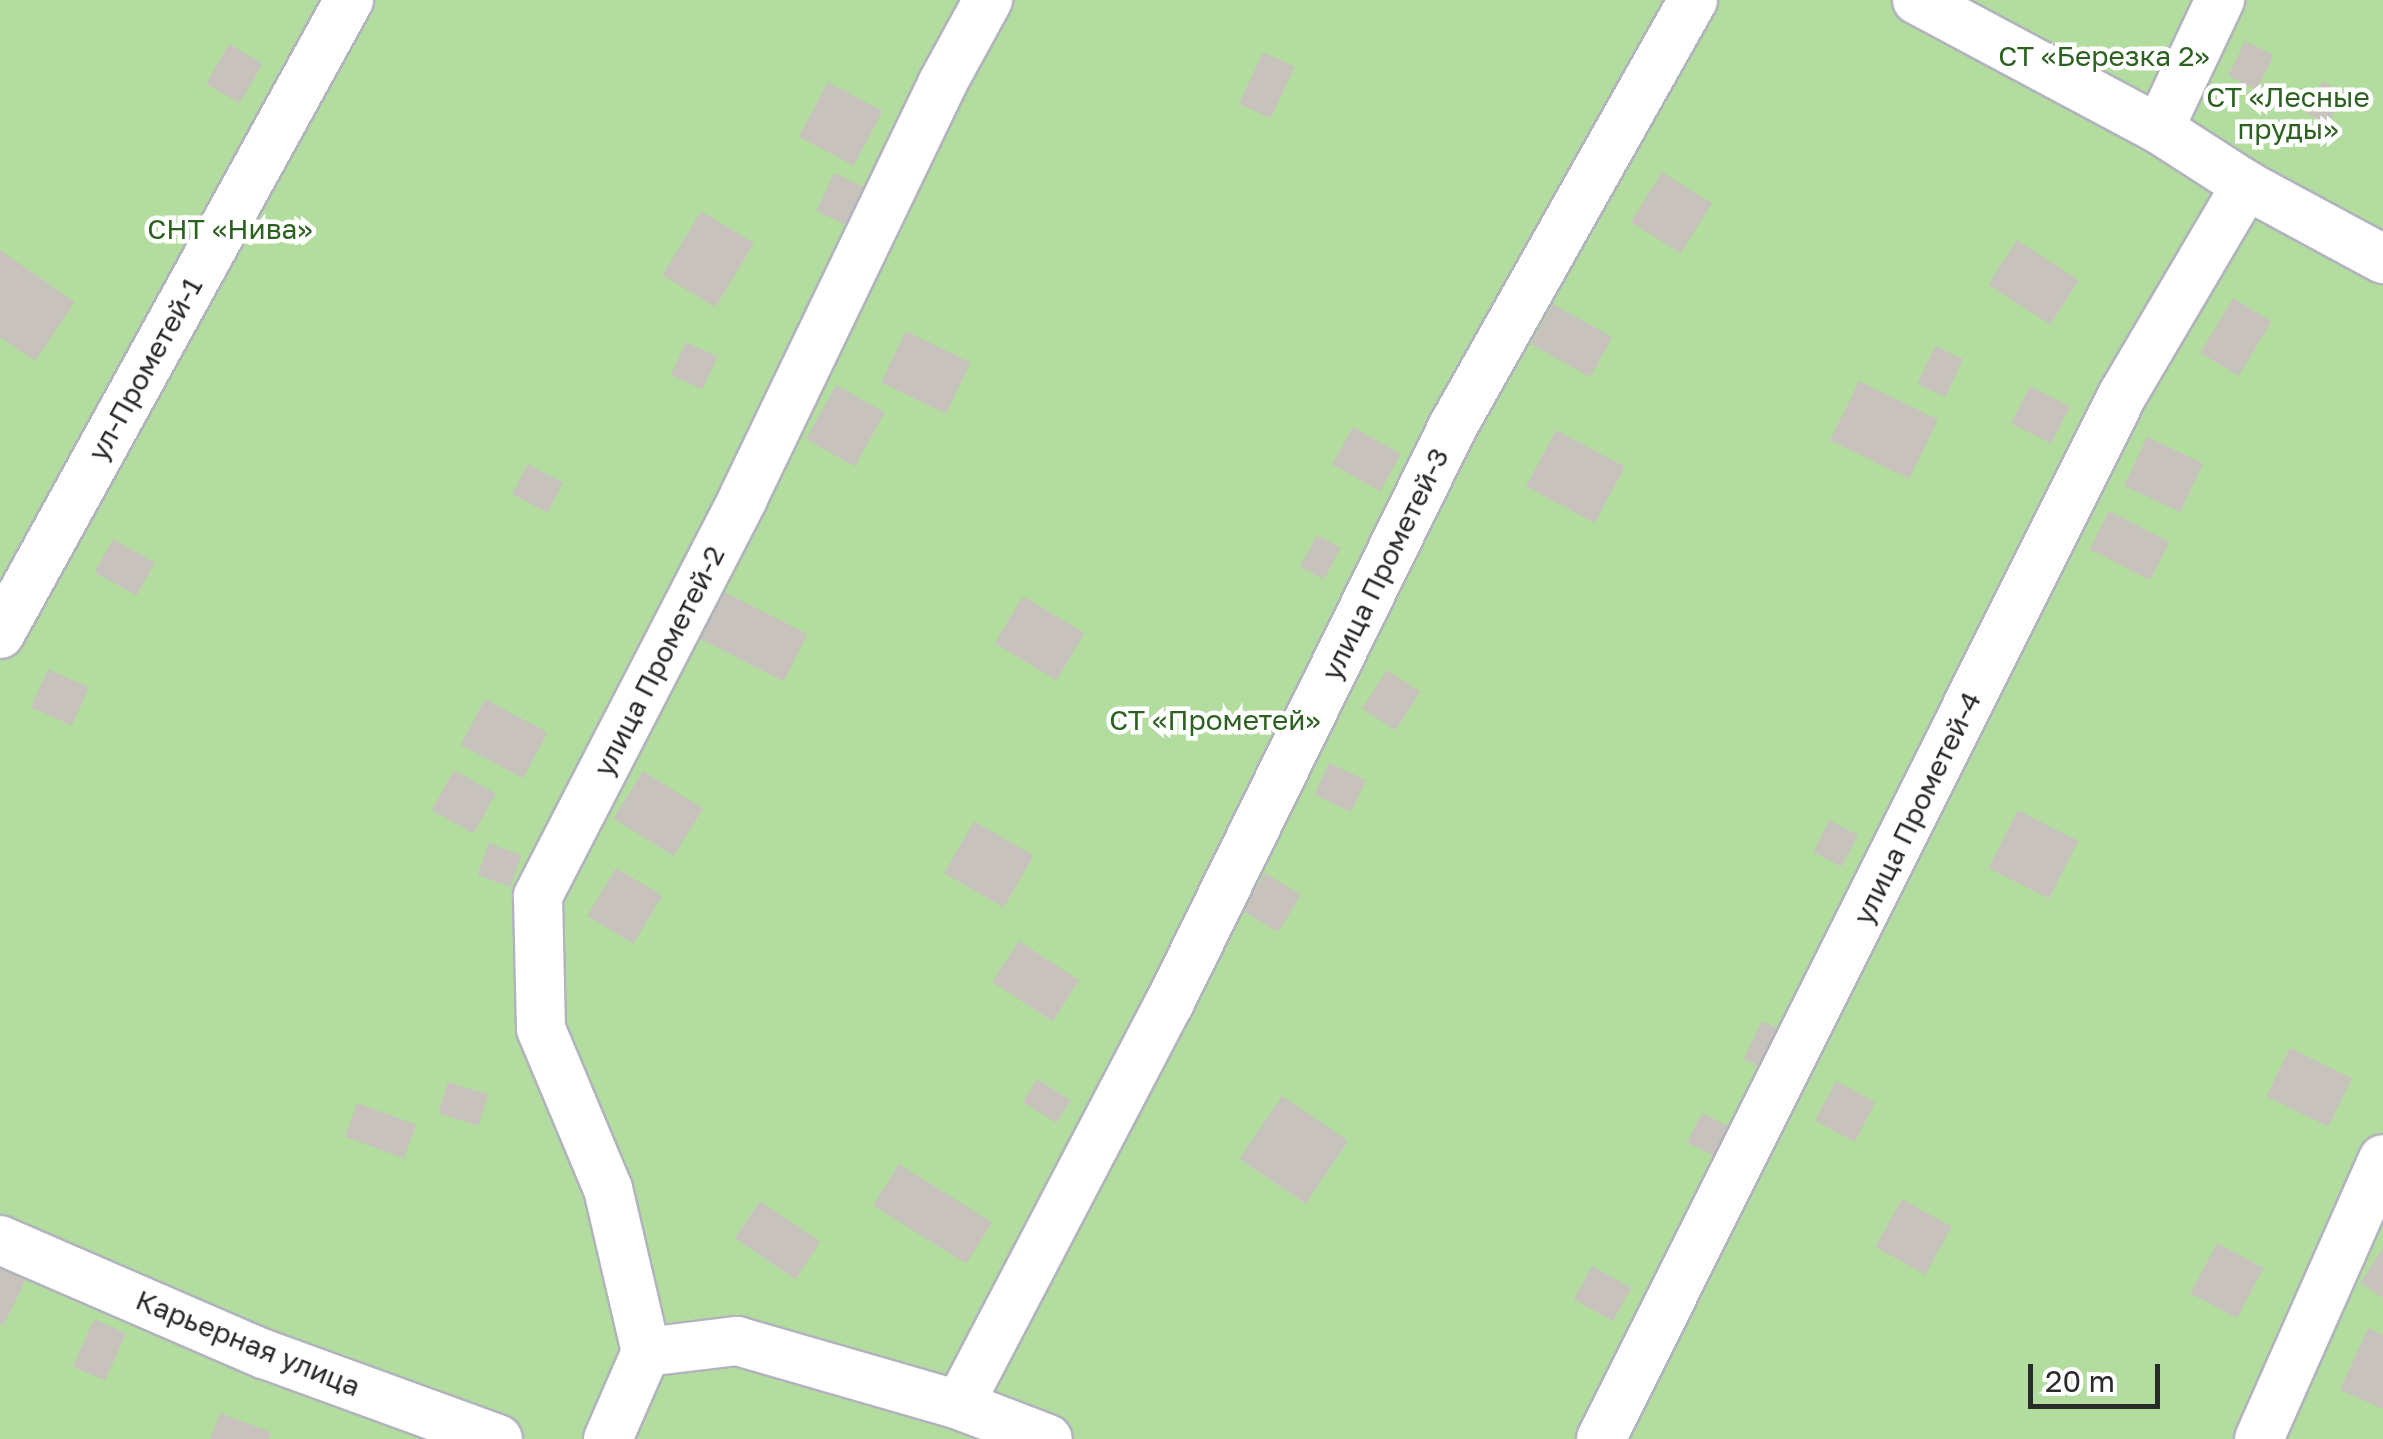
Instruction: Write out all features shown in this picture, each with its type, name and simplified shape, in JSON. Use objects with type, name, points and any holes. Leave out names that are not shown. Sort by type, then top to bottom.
[{"type":"street","name":"ул-Прометей-1","points":[[0,634],[349,0]]},
{"type":"street","name":"улица Прометей-2","points":[[646,1352],[608,1189],[541,1029],[538,896],[734,515],[942,84],[988,0]]},
{"type":"street","name":"улица Прометей-3","points":[[959,1405],[1169,1004],[1452,426],[1693,0]]},
{"type":"street","points":[[1917,0],[2160,128],[2246,185],[2383,259]]},
{"type":"street","points":[[2160,128],[2220,0]]},
{"type":"street","name":"улица Прометей-4","points":[[1601,1439],[2122,394],[2246,185]]},
{"type":"street","points":[[2260,1439],[2383,1159]]},
{"type":"street","name":"Карьерная улица","points":[[0,1240],[264,1354],[498,1439]]},
{"type":"street","points":[[608,1439],[646,1352],[736,1341],[959,1405],[1048,1439]]},
{"type":"green space","name":"СТ «Прометей»","points":[[0,0],[2383,0],[2383,1439],[0,1439]]},
{"type":"building","points":[[2245,41],[2274,55],[2257,90],[2228,76]]},
{"type":"building","points":[[229,44],[263,63],[240,103],[206,84]]},
{"type":"building","points":[[1263,52],[1295,67],[1271,118],[1239,104]]},
{"type":"building","points":[[2323,81],[2345,93],[2327,125],[2306,112]]},
{"type":"building","points":[[828,82],[883,111],[854,166],[799,137]]},
{"type":"building","points":[[1662,172],[1712,203],[1681,253],[1631,222]]},
{"type":"building","points":[[834,173],[871,190],[853,228],[816,211]]},
{"type":"building","points":[[701,211],[754,243],[716,307],[662,275]]},
{"type":"building","points":[[2017,240],[2079,280],[2050,325],[1988,284]]},
{"type":"building","points":[[0,250],[75,302],[35,361],[0,337]]},
{"type":"building","points":[[2233,298],[2272,321],[2239,376],[2200,353]]},
{"type":"building","points":[[1553,304],[1612,337],[1590,377],[1531,344]]},
{"type":"building","points":[[906,331],[971,363],[946,414],[881,382]]},
{"type":"building","points":[[686,342],[718,357],[703,389],[671,375]]},
{"type":"building","points":[[1935,346],[1963,359],[1945,397],[1917,384]]},
{"type":"building","points":[[1859,381],[1938,420],[1909,479],[1830,440]]},
{"type":"building","points":[[836,385],[885,412],[855,466],[806,439]]},
{"type":"building","points":[[2030,386],[2070,406],[2051,444],[2011,423]]},
{"type":"building","points":[[1353,427],[1401,454],[1380,491],[1332,465]]},
{"type":"building","points":[[1556,430],[1625,467],[1595,523],[1526,487]]},
{"type":"building","points":[[2147,437],[2203,463],[2180,512],[2124,486]]},
{"type":"building","points":[[528,464],[563,483],[547,513],[512,494]]},
{"type":"building","points":[[2109,511],[2170,542],[2150,580],[2089,549]]},
{"type":"building","points":[[1317,535],[1341,548],[1324,579],[1300,567]]},
{"type":"building","points":[[113,539],[155,562],[137,596],[95,572]]},
{"type":"building","points":[[723,591],[808,634],[784,681],[699,638]]},
{"type":"building","points":[[1023,596],[1085,633],[1056,680],[995,643]]},
{"type":"building","points":[[48,669],[89,687],[72,726],[31,707]]},
{"type":"building","points":[[1387,670],[1421,692],[1395,730],[1362,709]]},
{"type":"building","points":[[485,699],[548,732],[523,778],[461,745]]},
{"type":"building","points":[[1329,763],[1366,780],[1351,812],[1314,795]]},
{"type":"building","points":[[454,770],[496,793],[474,834],[432,810]]},
{"type":"building","points":[[643,771],[703,809],[674,856],[613,818]]},
{"type":"building","points":[[2018,810],[2079,841],[2049,899],[1988,868]]},
{"type":"building","points":[[1830,820],[1858,835],[1841,867],[1813,852]]},
{"type":"building","points":[[974,821],[1034,856],[1004,907],[944,873]]},
{"type":"building","points":[[489,843],[522,855],[510,887],[477,875]]},
{"type":"building","points":[[616,868],[662,896],[633,944],[587,916]]},
{"type":"building","points":[[1265,873],[1301,895],[1278,932],[1242,911]]},
{"type":"building","points":[[1019,941],[1079,980],[1053,1021],[992,982]]},
{"type":"building","points":[[1762,1021],[1784,1032],[1766,1070],[1744,1059]]},
{"type":"building","points":[[2290,1048],[2352,1078],[2328,1127],[2266,1097]]},
{"type":"building","points":[[1037,1079],[1071,1100],[1057,1123],[1023,1102]]},
{"type":"building","points":[[1836,1081],[1876,1102],[1855,1142],[1815,1121]]},
{"type":"building","points":[[448,1082],[488,1094],[479,1126],[438,1114]]},
{"type":"building","points":[[1282,1096],[1348,1141],[1306,1204],[1240,1159]]},
{"type":"building","points":[[357,1103],[416,1125],[404,1158],[345,1137]]},
{"type":"building","points":[[1702,1113],[1735,1130],[1720,1159],[1687,1142]]},
{"type":"building","points":[[899,1164],[992,1222],[966,1264],[873,1206]]},
{"type":"building","points":[[1902,1199],[1952,1227],[1925,1275],[1875,1247]]},
{"type":"building","points":[[760,1201],[821,1242],[795,1279],[735,1238]]},
{"type":"building","points":[[2217,1243],[2264,1268],[2237,1318],[2190,1293]]},
{"type":"building","points":[[2383,1248],[2383,1298],[2360,1283]]},
{"type":"building","points":[[0,1259],[29,1273],[3,1326],[0,1324]]},
{"type":"building","points":[[1592,1266],[1631,1288],[1613,1321],[1574,1299]]},
{"type":"building","points":[[94,1319],[126,1333],[105,1381],[73,1367]]},
{"type":"building","points":[[2368,1328],[2383,1335],[2383,1409],[2340,1390]]},
{"type":"building","points":[[220,1413],[271,1432],[269,1439],[210,1439]]},
{"type":"park label","name":"СТ «Березка 2»","points":[[2104,56]]},
{"type":"park label","name":"СТ «Лесные пруды»","points":[[2288,113]]},
{"type":"park label","name":"СНТ «Нива»","points":[[230,229]]}]
